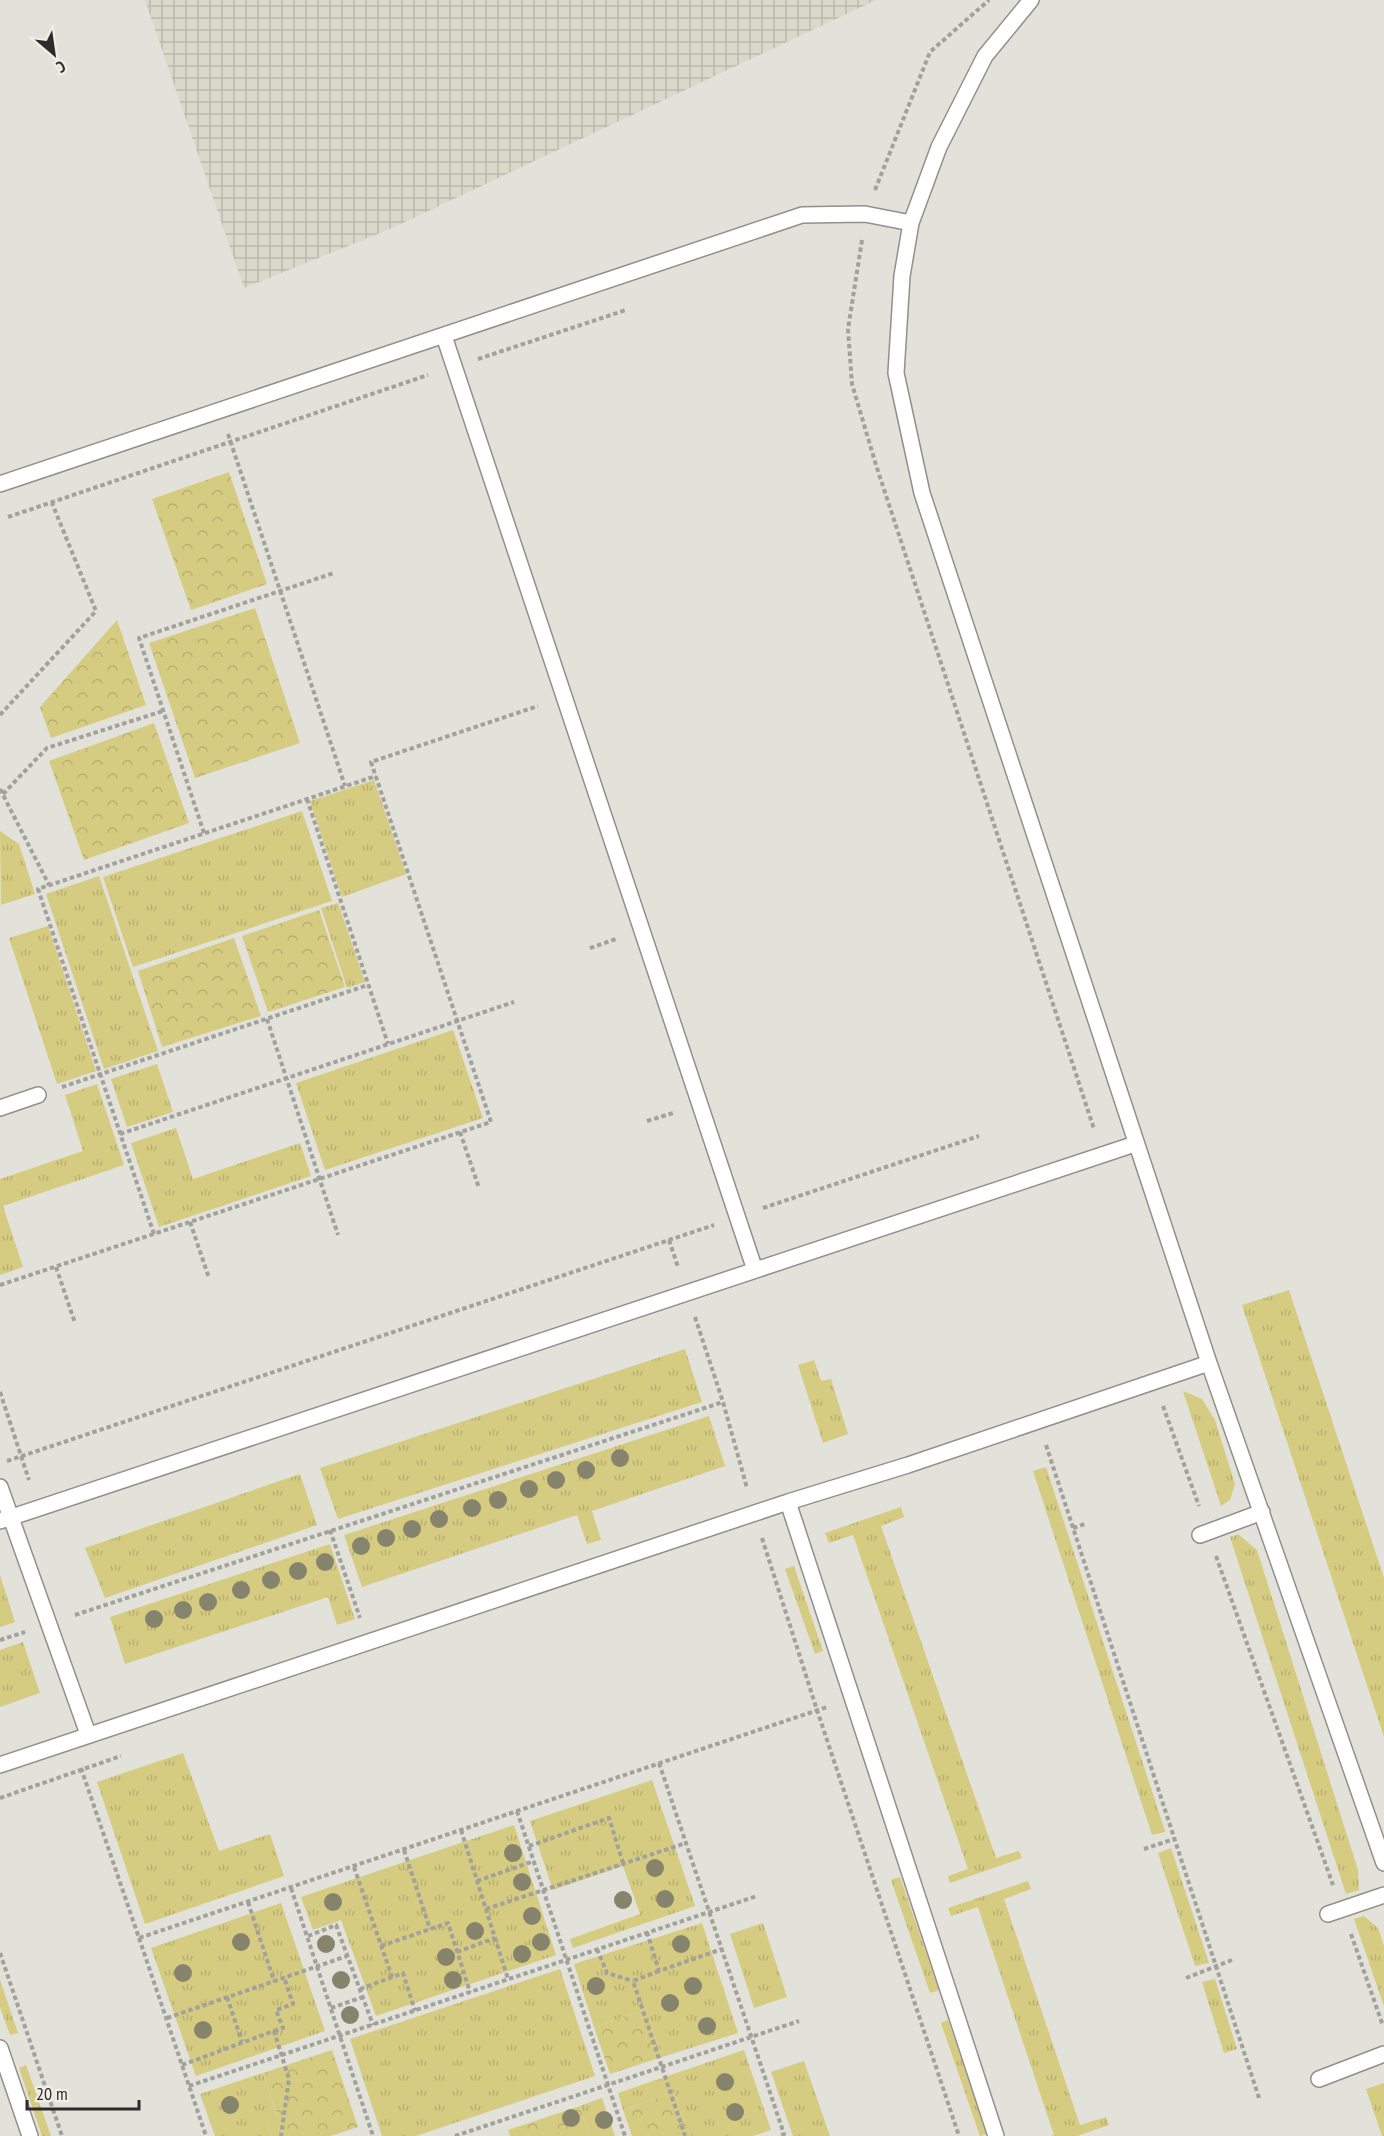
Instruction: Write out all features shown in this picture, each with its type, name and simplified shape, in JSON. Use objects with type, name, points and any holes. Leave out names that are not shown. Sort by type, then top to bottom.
[{"type":"lane","points":[[1031,0],[985,56],[939,147],[911,223],[902,276],[897,373],[922,493],[1209,1364],[1384,1863]]},
{"type":"lane","points":[[0,484],[802,215],[866,214],[911,223]]},
{"type":"lane","points":[[444,336],[755,1270]]},
{"type":"lane","points":[[0,1108],[38,1095]]},
{"type":"lane","points":[[5,1519],[1135,1144]]},
{"type":"lane","points":[[0,1765],[1209,1364]]},
{"type":"lane","points":[[0,1487],[5,1519],[48,1624],[88,1734]]},
{"type":"lane","points":[[788,1502],[996,2136]]},
{"type":"lane","points":[[1204,1534],[1262,1512]]},
{"type":"lane","points":[[1335,1912],[1384,1895]]},
{"type":"lane","points":[[0,2048],[30,2136]]},
{"type":"lane","points":[[1319,2079],[1384,2054]]},
{"type":"path","points":[[9,517],[626,310]]},
{"type":"path","points":[[220,411],[345,786]]},
{"type":"path","points":[[0,715],[96,611],[52,503]]},
{"type":"path","points":[[204,833],[139,638],[334,573]]},
{"type":"path","points":[[0,1285],[491,1122],[371,762],[538,706]]},
{"type":"path","points":[[3,794],[47,748],[163,711]]},
{"type":"path","points":[[154,1234],[38,889],[376,776]]},
{"type":"path","points":[[0,789],[49,885]]},
{"type":"path","points":[[307,799],[388,1044]]},
{"type":"path","points":[[590,948],[616,939]]},
{"type":"path","points":[[38,1095],[368,985]]},
{"type":"path","points":[[120,1134],[514,1002]]},
{"type":"path","points":[[267,1019],[338,1235]]},
{"type":"path","points":[[647,1121],[674,1113]]},
{"type":"path","points":[[460,1132],[479,1188]]},
{"type":"path","points":[[0,1463],[979,1136]]},
{"type":"path","points":[[190,1222],[209,1278]]},
{"type":"path","points":[[56,1267],[75,1323]]},
{"type":"path","points":[[1155,1382],[1204,1534],[1335,1912],[1384,2028]]},
{"type":"path","points":[[0,1392],[39,1509]]},
{"type":"path","points":[[0,1640],[723,1402],[817,1710],[959,2136]]},
{"type":"path","points":[[1038,1421],[1259,2098]]},
{"type":"path","points":[[1073,1528],[1085,1524]]},
{"type":"path","points":[[330,1530],[368,1642]]},
{"type":"path","points":[[139,1938],[851,1699]]},
{"type":"path","points":[[0,1798],[127,1754]]},
{"type":"path","points":[[659,1763],[782,2135]]},
{"type":"path","points":[[82,1770],[206,2136]]},
{"type":"path","points":[[517,1811],[625,2136]]},
{"type":"path","points":[[529,1846],[609,1818],[623,1863]]},
{"type":"path","points":[[461,1830],[508,1979]]},
{"type":"path","points":[[1144,1848],[1174,1839]]},
{"type":"path","points":[[486,1909],[686,1843]]},
{"type":"path","points":[[404,1850],[430,1929]]},
{"type":"path","points":[[477,1881],[534,1861]]},
{"type":"path","points":[[354,1867],[392,1977]]},
{"type":"path","points":[[291,1888],[373,2136]]},
{"type":"path","points":[[189,2086],[757,1896]]},
{"type":"path","points":[[248,1902],[274,1981]]},
{"type":"path","points":[[381,1946],[448,1923],[470,1992]]},
{"type":"path","points":[[308,1936],[336,1925],[373,2025]]},
{"type":"path","points":[[647,1932],[659,1971]]},
{"type":"path","points":[[457,1952],[495,1938]]},
{"type":"path","points":[[597,1949],[607,1973],[633,1980],[722,1949]]},
{"type":"path","points":[[0,1953],[62,2136]]},
{"type":"path","points":[[166,2018],[347,1956]]},
{"type":"path","points":[[1186,1978],[1232,1960]]},
{"type":"path","points":[[360,1989],[403,1973],[415,2011]]},
{"type":"path","points":[[182,2065],[283,2028],[276,2010],[293,2004],[284,1977]]},
{"type":"path","points":[[633,1980],[685,2136]]},
{"type":"path","points":[[227,1997],[242,2042]]},
{"type":"path","points":[[331,2008],[363,1997]]},
{"type":"path","points":[[454,2136],[799,2021]]},
{"type":"path","points":[[274,2031],[289,2079],[281,2136]]},
{"type":"shaded area","points":[[145,0],[876,0],[390,229],[244,288]]},
{"type":"green space","points":[[229,472],[267,584],[191,610],[152,499]]},
{"type":"green space","points":[[255,608],[300,743],[195,778],[149,643]]},
{"type":"green space","points":[[117,620],[146,705],[51,738],[40,707]]},
{"type":"green space","points":[[154,723],[189,823],[84,860],[49,761]]},
{"type":"green space","points":[[374,780],[406,874],[342,897],[310,801]]},
{"type":"green space","points":[[302,811],[332,901],[133,967],[103,877]]},
{"type":"green space","points":[[0,831],[19,844],[35,894],[1,905]]},
{"type":"green space","points":[[99,876],[158,1051],[104,1069],[46,894]]},
{"type":"green space","points":[[338,903],[365,982],[347,988],[321,908]]},
{"type":"green space","points":[[319,910],[345,987],[268,1012],[242,936]]},
{"type":"green space","points":[[48,926],[96,1071],[57,1084],[9,938]]},
{"type":"green space","points":[[234,938],[261,1016],[162,1047],[138,971]]},
{"type":"green space","points":[[453,1030],[483,1118],[325,1170],[296,1083]]},
{"type":"green space","points":[[157,1064],[173,1112],[127,1127],[111,1079]]},
{"type":"green space","points":[[97,1084],[124,1165],[3,1206],[23,1267],[0,1275],[0,1179],[83,1151],[65,1095]]},
{"type":"green space","points":[[176,1128],[193,1179],[300,1143],[311,1176],[159,1227],[131,1143]]},
{"type":"green space","points":[[1289,1290],[1384,1578],[1384,1737],[1242,1305]]},
{"type":"green space","points":[[685,1349],[702,1402],[338,1519],[320,1468]]},
{"type":"green space","points":[[814,1360],[821,1381],[831,1379],[848,1434],[823,1443],[798,1365]]},
{"type":"green space","points":[[1183,1391],[1202,1399],[1215,1420],[1235,1484],[1230,1500],[1221,1506]]},
{"type":"green space","points":[[709,1416],[725,1466],[592,1511],[601,1540],[587,1544],[577,1515],[362,1587],[344,1535]]},
{"type":"green space","points":[[1046,1467],[1165,1832],[1152,1835],[1033,1471]]},
{"type":"green space","points":[[300,1474],[317,1525],[105,1598],[85,1548]]},
{"type":"green space","points":[[901,1507],[904,1517],[881,1526],[996,1858],[1019,1851],[1022,1858],[950,1883],[948,1876],[968,1869],[853,1535],[829,1543],[825,1533]]},
{"type":"green space","points":[[1238,1534],[1257,1550],[1358,1870],[1359,1890],[1346,1894],[1230,1537]]},
{"type":"green space","points":[[330,1544],[355,1619],[337,1625],[328,1597],[125,1664],[110,1617]]},
{"type":"green space","points":[[794,1566],[823,1651],[815,1654],[785,1569]]},
{"type":"green space","points":[[0,1575],[15,1622],[0,1627]]},
{"type":"green space","points":[[23,1642],[40,1693],[0,1707],[0,1650]]},
{"type":"green space","points":[[183,1753],[219,1851],[270,1834],[284,1876],[145,1924],[97,1782]]},
{"type":"green space","points":[[652,1780],[695,1906],[573,1948],[570,1939],[640,1914],[623,1866],[553,1890],[530,1821]]},
{"type":"green space","points":[[514,1825],[556,1955],[376,2016],[341,1920],[313,1930],[301,1897]]},
{"type":"green space","points":[[1171,1848],[1209,1963],[1195,1966],[1158,1853]]},
{"type":"green space","points":[[900,1877],[939,1990],[930,1993],[891,1880]]},
{"type":"green space","points":[[1028,1881],[1031,1889],[1004,1899],[1080,2125],[1106,2117],[1109,2125],[1077,2136],[1051,2136],[1054,2135],[978,1907],[951,1916],[948,1908]]},
{"type":"green space","points":[[281,1903],[325,2031],[196,2076],[151,1948]]},
{"type":"green space","points":[[1364,1916],[1378,1928],[1384,1946],[1384,2006],[1354,1919]]},
{"type":"green space","points":[[702,1923],[738,2033],[662,2057],[646,2010],[594,2027],[574,1964]]},
{"type":"green space","points":[[763,1923],[787,1997],[754,2008],[730,1934]]},
{"type":"green space","points":[[560,1969],[595,2076],[416,2136],[382,2136],[350,2039]]},
{"type":"green space","points":[[1215,1979],[1237,2049],[1224,2053],[1202,1982]]},
{"type":"green space","points":[[0,1980],[18,2033],[10,2035],[0,2007]]},
{"type":"green space","points":[[646,2010],[662,2057],[610,2074],[594,2027]]},
{"type":"green space","points":[[948,2020],[987,2134],[980,2136],[941,2023]]},
{"type":"green space","points":[[332,2050],[358,2127],[331,2136],[272,2136],[267,2121],[278,2117],[263,2073]]},
{"type":"green space","points":[[744,2050],[771,2130],[753,2136],[690,2136],[674,2092],[623,2110],[618,2093]]},
{"type":"green space","points":[[804,2061],[830,2136],[793,2136],[771,2072]]},
{"type":"green space","points":[[26,2065],[51,2136],[42,2136],[19,2068]]},
{"type":"green space","points":[[263,2073],[278,2118],[267,2122],[272,2136],[215,2136],[200,2094]]},
{"type":"green space","points":[[1384,2083],[1384,2136],[1382,2136],[1366,2089]]},
{"type":"green space","points":[[674,2092],[690,2136],[632,2136],[623,2110]]},
{"type":"green space","points":[[602,2098],[615,2136],[590,2136],[580,2106]]},
{"type":"green space","points":[[580,2106],[590,2136],[510,2136],[508,2130]]}]
